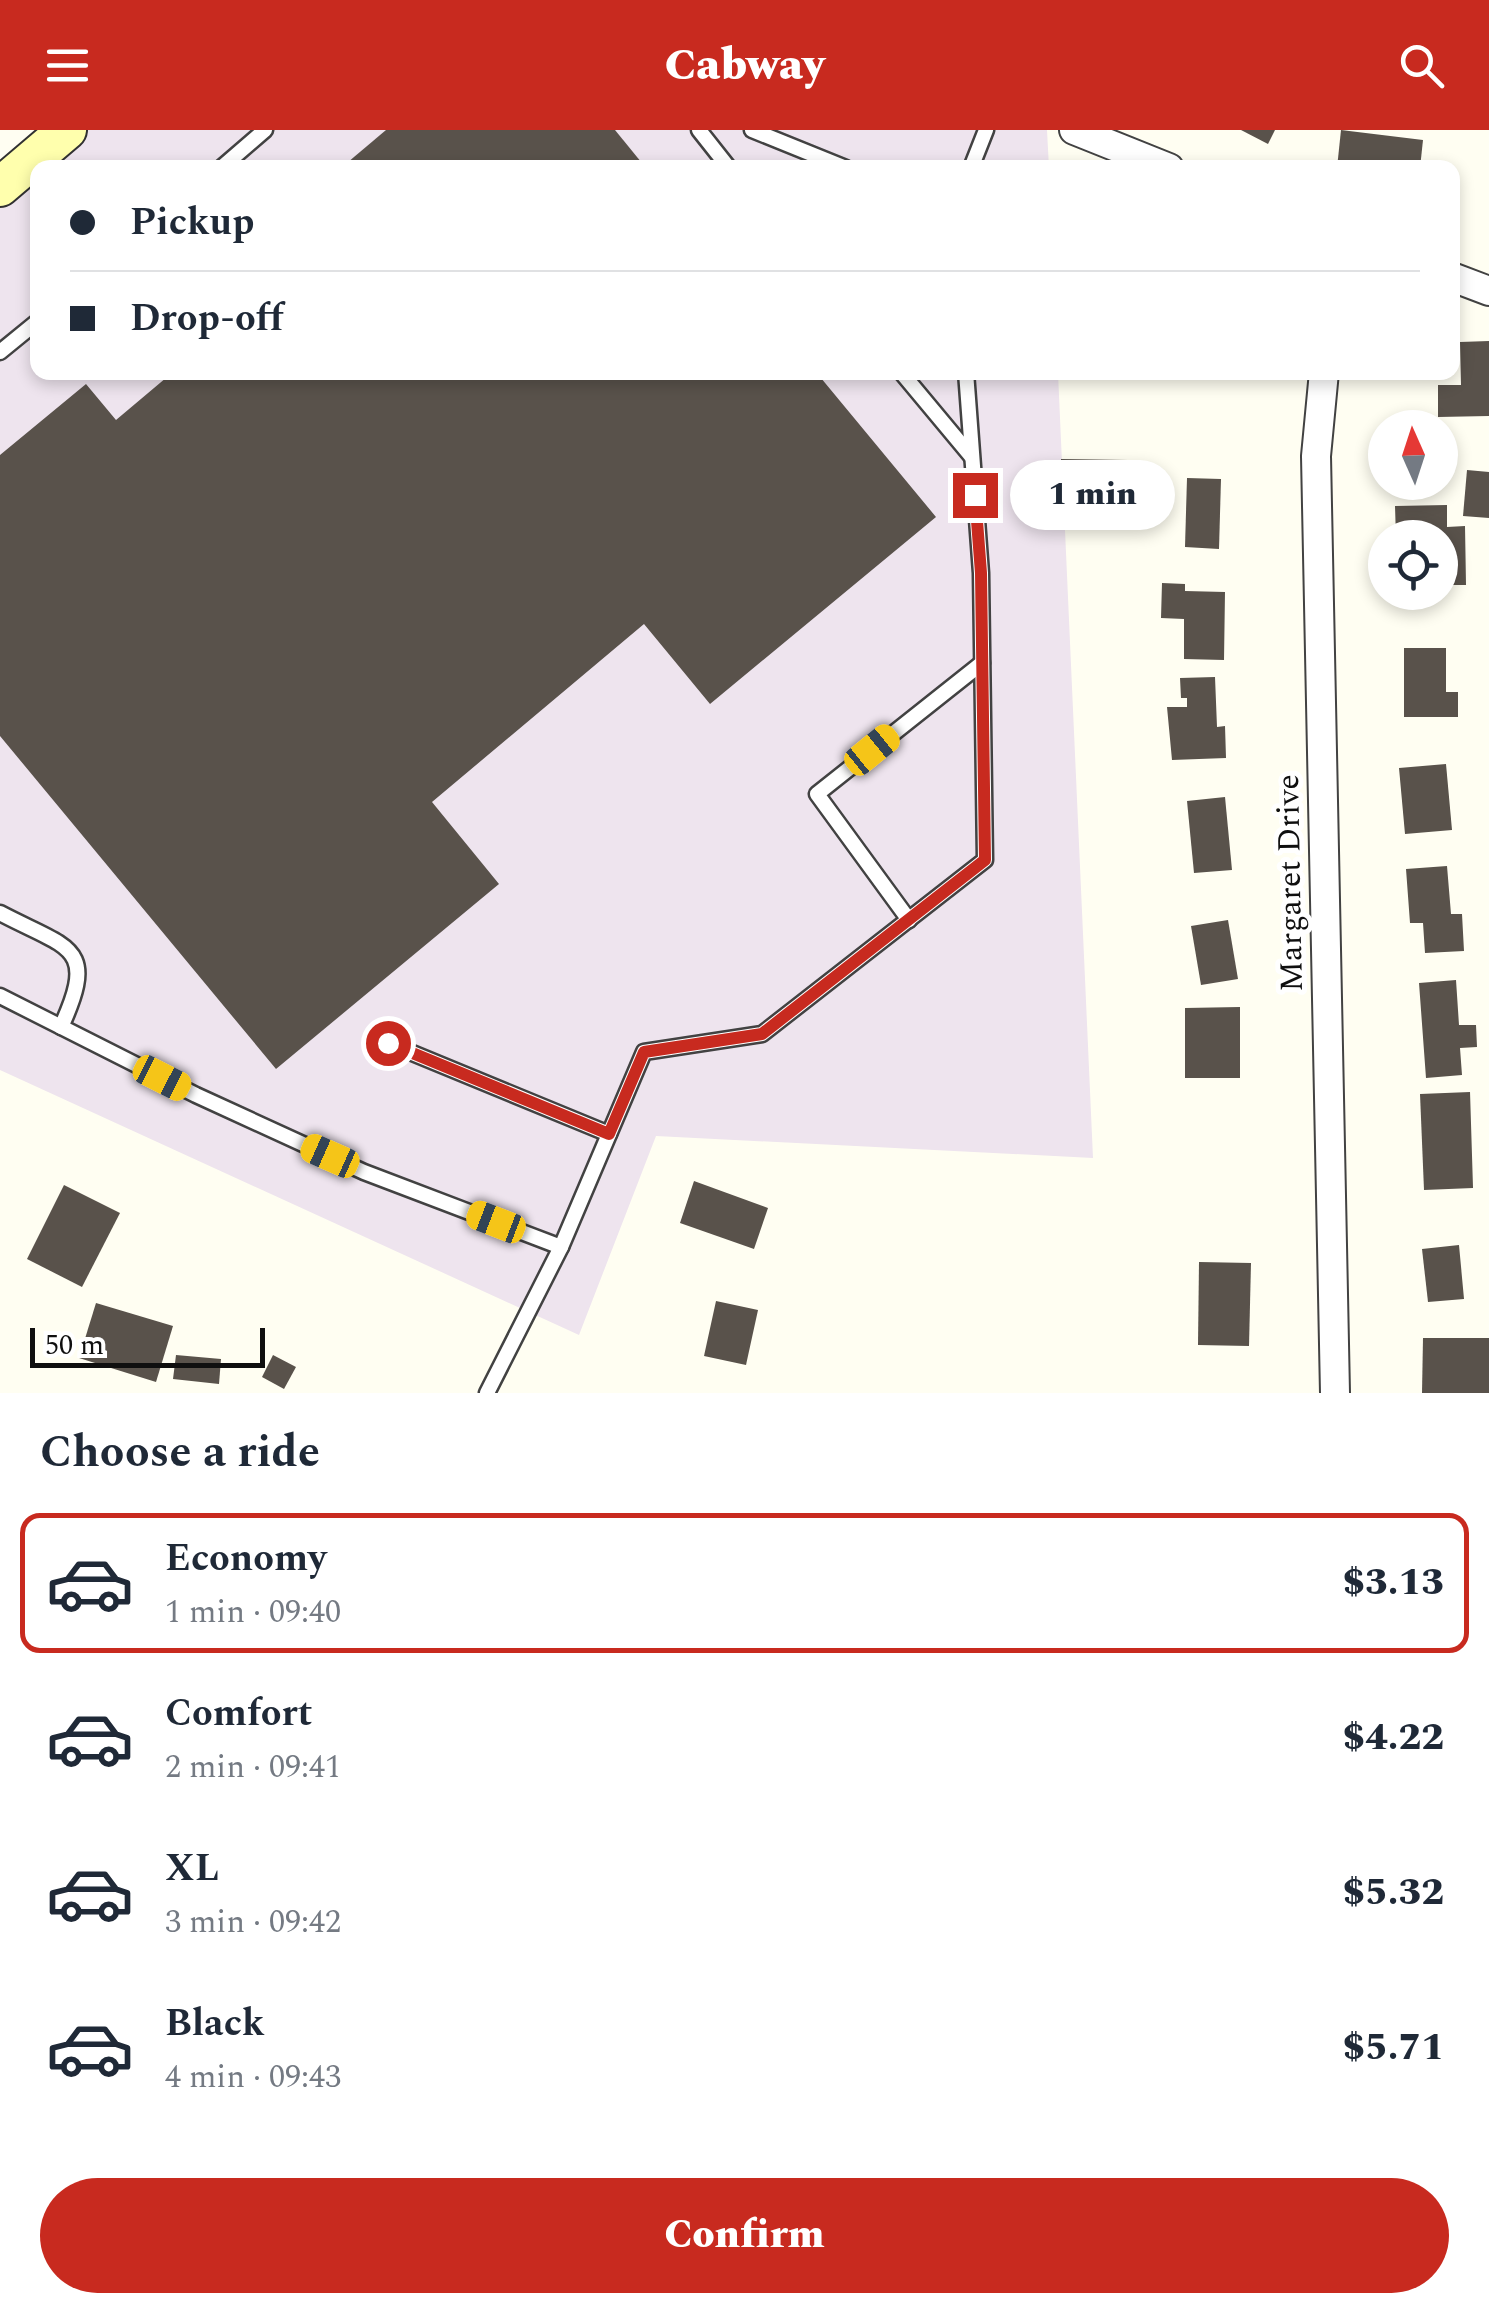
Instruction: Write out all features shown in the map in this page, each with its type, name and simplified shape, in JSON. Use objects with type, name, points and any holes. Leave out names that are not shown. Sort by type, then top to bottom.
[{"type":"main road","points":[[31,160],[67,130]]},
{"type":"main road","points":[[0,186],[30,161]]},
{"type":"street","points":[[1074,130],[1149,160]]},
{"type":"street","points":[[1460,281],[1489,291]]},
{"type":"street","name":"Margaret Drive","points":[[1323,380],[1316,456],[1336,1393]]},
{"type":"lane","points":[[229,160],[265,130]]},
{"type":"lane","points":[[699,130],[723,160]]},
{"type":"lane","points":[[752,130],[826,160]]},
{"type":"lane","points":[[974,160],[986,130]]},
{"type":"lane","points":[[0,352],[30,328]]},
{"type":"lane","points":[[907,380],[972,456]]},
{"type":"lane","points":[[487,1393],[561,1247],[644,1052],[762,1034],[985,860],[982,662],[967,380]]},
{"type":"lane","points":[[909,920],[818,794],[982,662]]},
{"type":"lane","points":[[0,913],[68,948],[79,968],[80,986],[61,1027]]},
{"type":"lane","points":[[0,996],[196,1095],[364,1172],[561,1247]]},
{"type":"lane","points":[[388,1043],[609,1134]]},
{"type":"shaded area","points":[[81,130],[1047,130],[1049,160],[42,160]]},
{"type":"shaded area","points":[[30,170],[30,380],[1058,380],[1093,1158],[656,1136],[579,1335],[0,1070],[0,193]]},
{"type":"building","points":[[386,130],[615,130],[639,160],[350,160]]},
{"type":"building","points":[[1241,130],[1275,130],[1268,144]]},
{"type":"building","points":[[1341,130],[1423,140],[1421,160],[1338,160]]},
{"type":"building","points":[[1489,341],[1489,416],[1458,417],[1458,410],[1438,410],[1438,385],[1461,385],[1460,342]]},
{"type":"building","points":[[164,380],[823,380],[936,517],[710,704],[644,624],[432,802],[499,884],[276,1069],[0,736],[0,455],[86,384],[116,420]]},
{"type":"building","points":[[1061,459],[1128,460],[1127,499],[1060,498]]},
{"type":"building","points":[[1467,470],[1489,472],[1489,518],[1463,516]]},
{"type":"building","points":[[1187,478],[1221,479],[1219,549],[1185,547]]},
{"type":"building","points":[[1447,505],[1447,520],[1395,520],[1395,506]]},
{"type":"building","points":[[1458,526],[1465,526],[1466,585],[1458,585]]},
{"type":"building","points":[[1162,583],[1185,584],[1185,591],[1225,592],[1224,660],[1184,659],[1184,619],[1161,618]]},
{"type":"building","points":[[1404,648],[1446,648],[1446,692],[1458,692],[1458,717],[1404,717]]},
{"type":"building","points":[[1215,677],[1217,727],[1225,726],[1226,758],[1172,760],[1167,707],[1187,707],[1187,698],[1181,698],[1180,678]]},
{"type":"building","points":[[1446,764],[1452,830],[1405,834],[1399,768]]},
{"type":"building","points":[[1225,797],[1232,870],[1194,873],[1187,801]]},
{"type":"building","points":[[1447,866],[1451,914],[1462,914],[1464,951],[1425,953],[1423,923],[1410,923],[1406,869]]},
{"type":"building","points":[[1228,920],[1238,979],[1201,985],[1191,926]]},
{"type":"building","points":[[1456,980],[1459,1025],[1476,1025],[1477,1047],[1460,1048],[1462,1075],[1426,1078],[1419,983]]},
{"type":"building","points":[[1240,1007],[1240,1078],[1185,1078],[1185,1008]]},
{"type":"building","points":[[1470,1092],[1473,1188],[1424,1190],[1420,1094]]},
{"type":"building","points":[[694,1181],[768,1208],[754,1249],[680,1223]]},
{"type":"building","points":[[64,1185],[120,1213],[82,1287],[27,1259]]},
{"type":"building","points":[[1459,1245],[1464,1299],[1428,1302],[1422,1249]]},
{"type":"building","points":[[1199,1262],[1251,1263],[1249,1346],[1198,1345]]},
{"type":"building","points":[[716,1301],[758,1310],[746,1365],[704,1356]]},
{"type":"building","points":[[96,1303],[173,1326],[156,1382],[79,1358]]},
{"type":"building","points":[[1423,1338],[1489,1338],[1489,1393],[1422,1393]]},
{"type":"building","points":[[176,1355],[221,1359],[219,1384],[173,1379]]},
{"type":"building","points":[[273,1355],[296,1367],[284,1389],[262,1377]]},
{"type":"route","points":[[388,1043],[609,1134],[644,1052],[762,1034],[985,860],[981,573],[975,495]]}]
